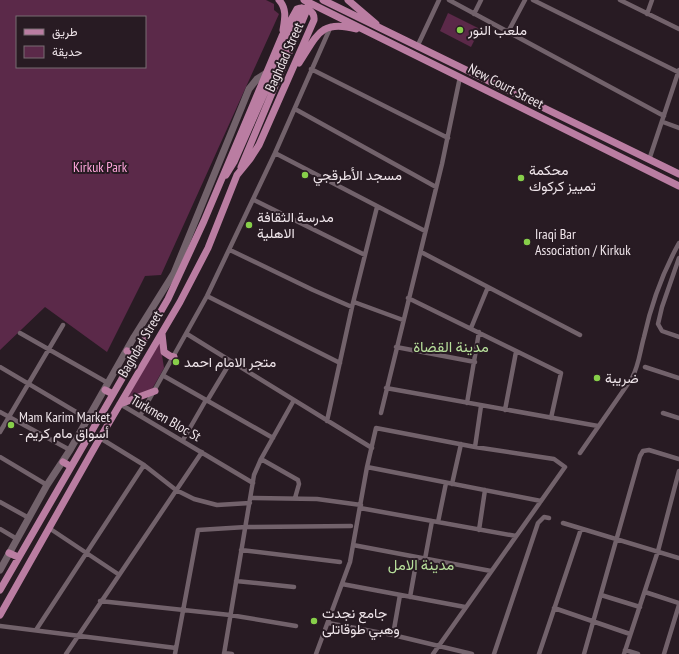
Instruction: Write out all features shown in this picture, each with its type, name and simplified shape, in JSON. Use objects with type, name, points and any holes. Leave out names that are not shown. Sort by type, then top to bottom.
[{"type":"main road","points":[[279,0],[283,5],[285,13],[282,36]]},
{"type":"main road","points":[[220,182],[234,162],[305,0]]},
{"type":"main road","name":"New Court Street","points":[[305,0],[679,186]]},
{"type":"main road","points":[[240,169],[311,0]]},
{"type":"main road","name":"New Court Street","points":[[323,0],[679,174]]},
{"type":"main road","points":[[348,0],[355,8],[371,19],[378,27]]},
{"type":"main road","name":"Baghdad Street","points":[[0,590],[70,466],[168,299],[208,210],[282,36],[297,9],[303,8],[314,13],[314,20],[293,71],[259,145],[250,159],[240,169],[208,248],[162,334],[100,438],[0,615]]},
{"type":"main road","points":[[293,71],[319,35],[331,26],[339,25],[374,34]]},
{"type":"main road","points":[[0,570],[47,485],[70,450],[127,350],[174,273],[249,89],[257,79],[266,74]]},
{"type":"main road","points":[[200,210],[208,210]]},
{"type":"main road","points":[[162,334],[164,352],[170,356],[174,356]]},
{"type":"main road","points":[[127,350],[135,355]]},
{"type":"main road","points":[[105,390],[113,394]]},
{"type":"main road","points":[[120,404],[155,391]]},
{"type":"main road","points":[[62,462],[70,466]]},
{"type":"main road","points":[[32,532],[43,539]]},
{"type":"main road","points":[[9,553],[18,557]]},
{"type":"street","points":[[417,47],[439,0]]},
{"type":"street","points":[[449,0],[679,128]]},
{"type":"street","points":[[474,14],[481,0]]},
{"type":"street","points":[[508,32],[525,0]]},
{"type":"street","points":[[533,0],[679,71],[649,160]]},
{"type":"street","points":[[620,0],[679,29]]},
{"type":"street","points":[[647,14],[652,0]]},
{"type":"street","points":[[140,416],[187,334],[230,250],[275,154],[331,26]]},
{"type":"street","points":[[311,69],[448,138]]},
{"type":"street","points":[[381,413],[408,298],[421,252],[424,231],[448,138],[460,77]]},
{"type":"street","points":[[295,109],[436,187]]},
{"type":"street","points":[[275,154],[424,231]]},
{"type":"street","points":[[254,200],[365,255]]},
{"type":"street","points":[[327,421],[353,304],[378,207]]},
{"type":"street","points":[[580,453],[632,378],[638,366],[651,312],[661,283],[679,243]]},
{"type":"street","points":[[230,250],[313,290],[403,320]]},
{"type":"street","points":[[421,252],[580,335]]},
{"type":"street","points":[[679,258],[662,307],[658,324],[662,331],[679,337]]},
{"type":"street","points":[[471,328],[488,287]]},
{"type":"street","points":[[207,296],[340,363]]},
{"type":"street","points":[[408,298],[561,373],[551,418]]},
{"type":"street","points":[[0,432],[63,325]]},
{"type":"street","points":[[467,403],[479,332]]},
{"type":"street","points":[[20,333],[108,383]]},
{"type":"street","points":[[187,334],[372,448]]},
{"type":"street","points":[[396,347],[475,362]]},
{"type":"street","points":[[505,410],[516,352]]},
{"type":"street","points":[[183,440],[231,361]]},
{"type":"street","points":[[0,367],[88,419]]},
{"type":"street","points":[[645,367],[679,378]]},
{"type":"street","points":[[164,376],[273,438]]},
{"type":"street","points":[[386,388],[598,426]]},
{"type":"street","points":[[232,654],[224,653],[253,483],[261,459],[294,400]]},
{"type":"street","name":"Turkmen Bloc St","points":[[120,404],[183,440],[253,483]]},
{"type":"street","points":[[475,447],[481,406]]},
{"type":"street","points":[[0,412],[70,450]]},
{"type":"street","points":[[663,413],[679,418]]},
{"type":"street","points":[[316,654],[350,562],[367,468],[376,428],[475,447],[554,459],[565,467],[433,654]]},
{"type":"street","points":[[100,438],[144,465],[176,490],[206,503],[217,505],[295,498],[361,506],[432,521],[516,536]]},
{"type":"street","points":[[452,484],[461,444]]},
{"type":"street","points":[[584,654],[643,451],[649,450],[679,459]]},
{"type":"street","points":[[66,654],[118,574],[202,452]]},
{"type":"street","points":[[0,457],[47,485]]},
{"type":"street","points":[[261,459],[298,480],[299,484],[295,498]]},
{"type":"street","points":[[36,630],[144,465]]},
{"type":"street","points":[[367,468],[541,501]]},
{"type":"street","points":[[638,654],[624,652],[658,551],[679,471]]},
{"type":"street","points":[[438,522],[446,483]]},
{"type":"street","points":[[479,530],[485,490]]},
{"type":"street","points":[[0,502],[29,518]]},
{"type":"street","points":[[494,654],[538,524],[544,518],[549,518]]},
{"type":"street","points":[[425,559],[432,521]]},
{"type":"street","points":[[563,523],[679,558]]},
{"type":"street","points":[[175,654],[198,530],[246,526],[351,526]]},
{"type":"street","points":[[49,528],[118,574]]},
{"type":"street","points":[[0,529],[17,539]]},
{"type":"street","points":[[539,654],[581,529]]},
{"type":"street","points":[[353,545],[491,571]]},
{"type":"street","points":[[241,550],[340,562]]},
{"type":"street","points":[[410,597],[417,558]]},
{"type":"street","points":[[236,581],[294,587]]},
{"type":"street","points":[[342,584],[465,607]]},
{"type":"street","points":[[645,592],[679,604],[664,654]]},
{"type":"street","points":[[393,635],[400,595]]},
{"type":"street","points":[[601,595],[640,607]]},
{"type":"street","points":[[100,601],[230,615],[296,626]]},
{"type":"street","points":[[554,608],[630,634]]},
{"type":"street","points":[[328,623],[393,635],[469,654]]},
{"type":"street","points":[[0,626],[176,648]]},
{"type":"green space","name":"Kirkuk Park","points":[[0,0],[266,0],[274,4],[274,10],[279,14],[161,275],[145,276],[107,352],[45,307],[0,350]]},
{"type":"green space","name":"ملعب النور","points":[[448,13],[480,29],[471,47],[440,31]]},
{"type":"green space","points":[[160,342],[164,368],[152,389],[127,398]]},
{"type":"place","name":"ملعب النور","points":[[460,30]]},
{"type":"place","name":"مسجد الأطرقجي","points":[[305,175]]},
{"type":"place","name":"محكمة تمييز كركوك","points":[[521,178]]},
{"type":"place","name":"مدرسة الثقافة الاهلية","points":[[249,225]]},
{"type":"place","name":"Iraqi Bar Association / Kirkuk","points":[[527,242]]},
{"type":"place","name":"متجر الامام احمد","points":[[176,362]]},
{"type":"place","name":"ضريبة","points":[[597,378]]},
{"type":"place","name":"Mam Karim Market - أسواق مام كريم","points":[[11,425]]},
{"type":"place","name":"جامع نجدت وهبي طوقاتلى","points":[[314,621]]},
{"type":"district","name":"مدينة القضاة","points":[[451,347]]},
{"type":"district","name":"مدينة الامل","points":[[421,565]]}]
